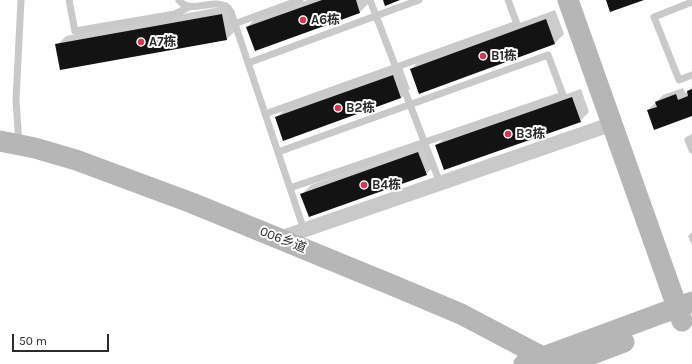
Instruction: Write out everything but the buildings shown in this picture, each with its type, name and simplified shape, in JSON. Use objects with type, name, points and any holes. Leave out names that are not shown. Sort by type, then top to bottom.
[{"type":"street","points":[[568,0],[612,124],[686,312]]},
{"type":"street","points":[[278,239],[612,124]]},
{"type":"street","name":"006乡道","points":[[10,143],[35,148],[76,160],[192,204],[392,285],[461,314],[541,362]]},
{"type":"street","points":[[541,362],[686,312]]},
{"type":"street","points":[[566,364],[686,312]]},
{"type":"lane","points":[[10,143],[16,100],[21,0]]},
{"type":"lane","points":[[69,0],[75,31],[175,14],[189,7],[216,4],[226,6],[230,12],[248,63],[304,230]]},
{"type":"lane","points":[[179,0],[182,5],[189,7]]},
{"type":"lane","points":[[234,24],[300,0]]},
{"type":"lane","points":[[370,0],[440,183]]},
{"type":"lane","points":[[248,63],[419,0]]},
{"type":"lane","points":[[265,114],[517,24],[508,0]]},
{"type":"lane","points":[[692,2],[654,17],[679,80],[692,75]]},
{"type":"lane","points":[[278,152],[548,55],[562,95],[290,188]]},
{"type":"lane","points":[[692,138],[688,140],[692,150]]},
{"type":"place","name":"A6栋","points":[[303,20]]},
{"type":"place","name":"A7栋","points":[[141,42]]},
{"type":"place","name":"B1栋","points":[[483,56]]},
{"type":"place","name":"B2栋","points":[[338,108]]},
{"type":"place","name":"B3栋","points":[[508,134]]},
{"type":"place","name":"B4栋","points":[[364,185]]}]
